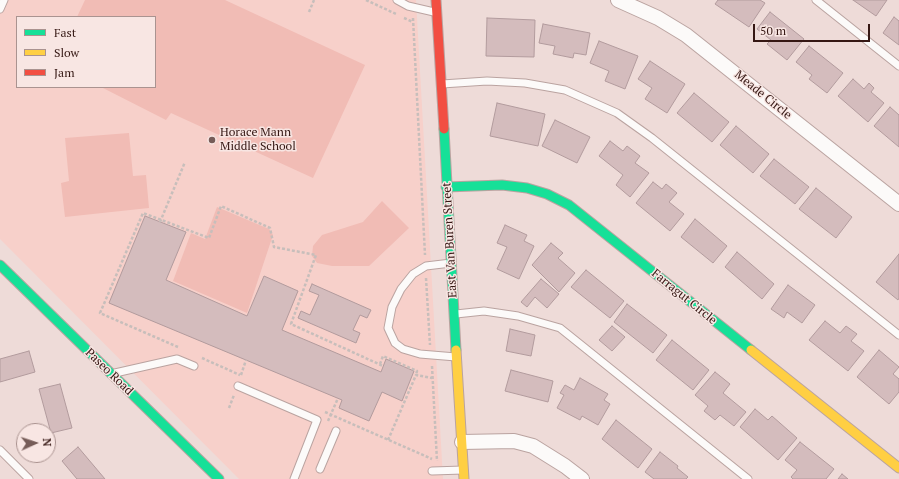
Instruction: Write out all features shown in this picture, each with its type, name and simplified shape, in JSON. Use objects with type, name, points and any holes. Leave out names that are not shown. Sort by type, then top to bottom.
[{"type":"street","name":"East Van Buren Street","points":[[436,0],[463,475]]},
{"type":"street","name":"Meade Circle","points":[[618,0],[658,18],[686,36],[899,204]]},
{"type":"street","name":"Farragut Circle","points":[[446,187],[502,185],[547,194],[569,205],[899,468]]},
{"type":"street","name":"Paseo Road","points":[[0,264],[219,479]]},
{"type":"street","points":[[462,442],[514,441],[533,446],[565,466],[582,479]]},
{"type":"lane","points":[[0,9],[4,0]]},
{"type":"lane","points":[[397,0],[412,7],[436,12]]},
{"type":"lane","points":[[816,0],[899,66]]},
{"type":"lane","points":[[441,84],[487,81],[525,83],[565,90],[617,113],[652,138],[899,335]]},
{"type":"lane","points":[[451,263],[426,266],[413,274],[401,289],[392,307],[388,328],[395,342],[403,349],[420,354],[456,357]]},
{"type":"lane","points":[[454,314],[484,311],[511,315],[560,328],[748,479]]},
{"type":"lane","points":[[112,374],[177,359],[194,366]]},
{"type":"lane","points":[[238,386],[317,420],[294,479]]},
{"type":"lane","points":[[320,469],[336,431]]},
{"type":"lane","points":[[0,450],[29,479]]},
{"type":"lane","points":[[434,471],[463,475]]},
{"type":"path","points":[[309,12],[314,0]]},
{"type":"path","points":[[366,0],[413,22]]},
{"type":"path","points":[[412,7],[437,460],[434,471]]},
{"type":"path","points":[[160,221],[185,162]]},
{"type":"path","points":[[185,350],[100,313],[143,213],[160,221],[209,238],[221,206],[270,228],[274,246],[316,255],[291,324],[383,366]]},
{"type":"path","points":[[380,364],[383,356],[417,371],[388,440]]},
{"type":"path","points":[[199,357],[248,378]]},
{"type":"path","points":[[416,375],[432,378]]},
{"type":"path","points":[[324,412],[430,459],[437,460]]},
{"type":"shaded area","points":[[0,0],[416,0],[443,479],[239,479],[0,239]]},
{"type":"shaded area","points":[[85,0],[225,0],[365,65],[313,178],[171,113],[166,120],[103,88],[156,88],[156,16],[77,16]]},
{"type":"shaded area","points":[[129,133],[133,176],[146,175],[149,208],[65,217],[61,183],[69,181],[65,138]]},
{"type":"shaded area","points":[[382,201],[409,228],[369,266],[332,266],[317,263],[312,256],[313,246],[322,235],[363,222]]},
{"type":"shaded area","points":[[217,207],[269,229],[273,235],[247,313],[173,281],[191,233],[205,239]]},
{"type":"building","points":[[718,0],[760,0],[765,3],[749,27],[715,4]]},
{"type":"building","points":[[853,0],[887,0],[876,16]]},
{"type":"building","points":[[770,12],[804,39],[787,60],[767,44],[771,40],[757,29]]},
{"type":"building","points":[[894,17],[899,21],[899,45],[883,33]]},
{"type":"building","points":[[487,18],[535,20],[534,57],[486,56]]},
{"type":"building","points":[[543,24],[590,33],[586,55],[574,53],[573,58],[553,54],[555,46],[539,43]]},
{"type":"building","points":[[599,41],[638,56],[625,89],[605,81],[609,71],[590,63]]},
{"type":"building","points":[[809,46],[843,73],[827,93],[809,79],[812,75],[796,62]]},
{"type":"building","points":[[650,61],[685,84],[667,113],[645,99],[652,88],[638,79]]},
{"type":"building","points":[[853,79],[864,89],[869,83],[874,88],[871,92],[884,103],[868,122],[838,96]]},
{"type":"building","points":[[694,93],[729,122],[712,142],[677,113]]},
{"type":"building","points":[[497,103],[545,114],[538,146],[490,136]]},
{"type":"building","points":[[890,107],[899,115],[899,147],[874,126]]},
{"type":"building","points":[[555,120],[590,137],[577,163],[542,146]]},
{"type":"building","points":[[736,126],[769,154],[753,173],[720,145]]},
{"type":"building","points":[[610,141],[623,151],[627,146],[640,156],[635,163],[649,173],[630,197],[616,185],[623,175],[599,156]]},
{"type":"building","points":[[774,159],[809,187],[795,204],[760,176]]},
{"type":"building","points":[[653,182],[662,189],[666,184],[677,193],[669,202],[684,214],[670,231],[636,203]]},
{"type":"building","points":[[816,188],[852,217],[836,238],[799,209]]},
{"type":"building","points":[[145,216],[186,232],[166,280],[247,316],[264,276],[298,291],[282,330],[381,372],[386,359],[414,371],[402,401],[382,392],[369,421],[339,408],[342,400],[109,303]]},
{"type":"building","points":[[695,219],[727,246],[713,263],[681,237]]},
{"type":"building","points":[[505,225],[527,235],[524,241],[534,246],[519,279],[497,269],[507,247],[497,243]]},
{"type":"building","points":[[551,243],[563,253],[558,258],[575,273],[559,292],[532,265]]},
{"type":"building","points":[[737,252],[774,284],[762,299],[725,267]]},
{"type":"building","points":[[899,254],[899,298],[898,300],[876,282]]},
{"type":"building","points":[[586,270],[624,301],[610,318],[571,287]]},
{"type":"building","points":[[541,279],[559,294],[547,308],[535,297],[527,307],[521,302]]},
{"type":"building","points":[[312,284],[371,310],[367,318],[360,315],[353,330],[360,333],[356,343],[298,318],[301,311],[310,315],[319,295],[309,291]]},
{"type":"building","points":[[788,285],[815,305],[802,323],[787,312],[784,318],[771,309]]},
{"type":"building","points":[[627,304],[667,335],[653,353],[614,322]]},
{"type":"building","points":[[825,321],[840,333],[846,326],[857,334],[851,341],[864,351],[848,371],[809,340]]},
{"type":"building","points":[[612,326],[625,337],[612,351],[599,340]]},
{"type":"building","points":[[510,329],[535,335],[531,356],[506,351]]},
{"type":"building","points":[[672,340],[709,370],[693,390],[656,360]]},
{"type":"building","points":[[879,350],[899,367],[893,374],[899,379],[899,392],[889,404],[857,377]]},
{"type":"building","points":[[29,351],[35,372],[0,382],[0,359]]},
{"type":"building","points":[[511,370],[553,381],[548,402],[505,391]]},
{"type":"building","points":[[715,372],[730,384],[723,393],[746,412],[734,426],[720,415],[715,420],[704,411],[708,406],[695,395]]},
{"type":"building","points":[[580,378],[608,394],[604,400],[610,404],[598,425],[582,416],[580,420],[557,408],[564,395],[560,393],[565,385],[574,390]]},
{"type":"building","points":[[60,384],[72,428],[56,432],[56,423],[48,423],[39,389]]},
{"type":"building","points":[[755,409],[768,420],[772,416],[797,438],[778,460],[740,427]]},
{"type":"building","points":[[616,420],[652,449],[638,468],[602,439]]},
{"type":"building","points":[[800,442],[834,469],[826,479],[793,479],[791,477],[797,470],[785,460]]},
{"type":"building","points":[[78,447],[105,479],[77,479],[62,461]]},
{"type":"building","points":[[660,452],[678,466],[677,468],[688,477],[686,479],[654,479],[645,472]]},
{"type":"building","points":[[842,474],[848,479],[838,479]]},
{"type":"traffic: fast","points":[[444,129],[456,350]]},
{"type":"traffic: fast","points":[[446,187],[502,185],[527,188],[547,194],[569,205],[751,350]]},
{"type":"traffic: fast","points":[[0,265],[219,479]]},
{"type":"traffic: slow","points":[[456,350],[464,479]]},
{"type":"traffic: slow","points":[[751,350],[899,468]]},
{"type":"traffic: jam","points":[[436,0],[444,129]]},
{"type":"place","name":"Horace Mann Middle School","points":[[212,140]]}]
